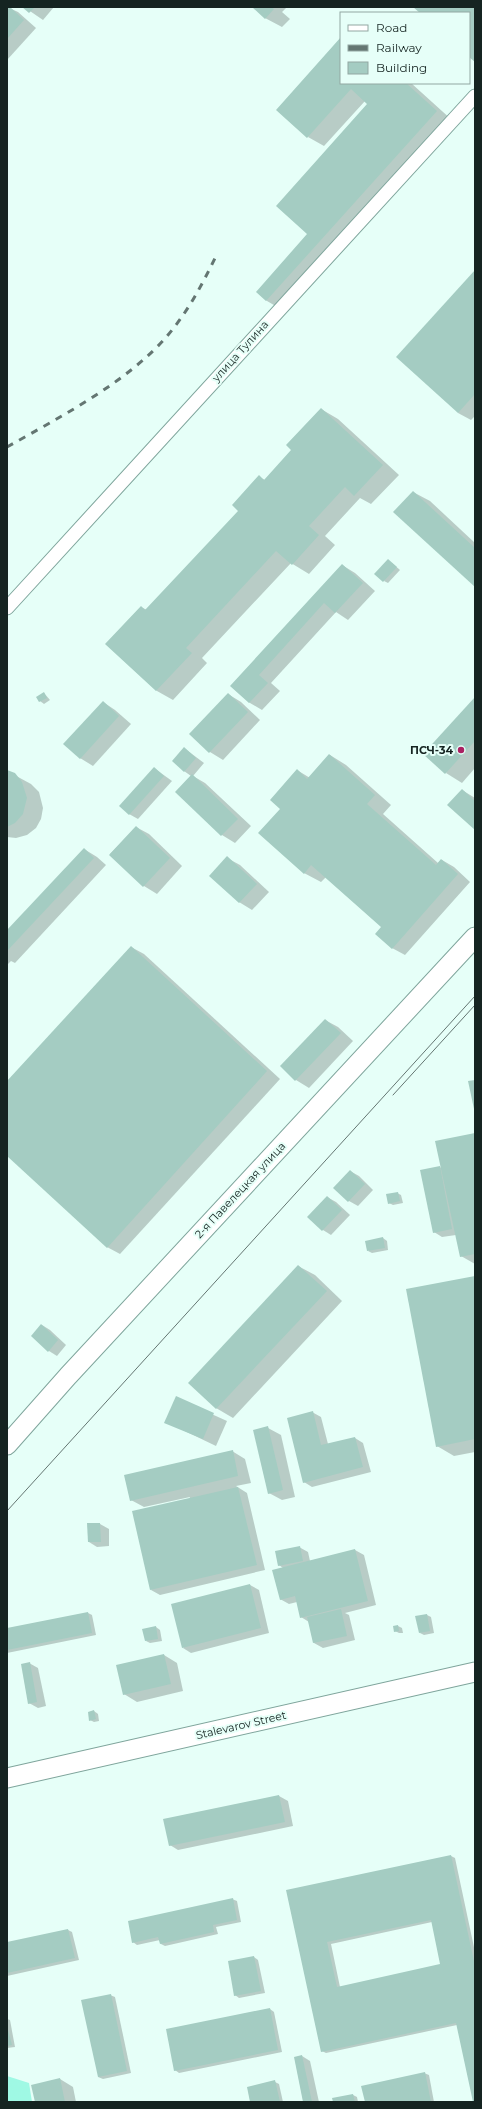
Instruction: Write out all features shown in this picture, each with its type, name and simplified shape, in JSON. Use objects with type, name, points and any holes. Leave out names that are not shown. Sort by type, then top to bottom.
[{"type":"main road","name":"2-я Павелецкая улица","points":[[7,1445],[73,1370],[475,937]]},
{"type":"main road","name":"Stalevarov Street","points":[[7,1778],[475,1672]]},
{"type":"street","name":"улица Тулина","points":[[7,608],[475,96]]},
{"type":"green space","points":[[7,2076],[29,2083],[32,2102],[7,2102]]},
{"type":"building","points":[[7,7],[10,7],[24,20],[7,39]]},
{"type":"building","points":[[22,7],[35,7],[29,13]]},
{"type":"building","points":[[252,7],[271,7],[274,9],[265,19]]},
{"type":"building","points":[[413,7],[475,7],[475,62],[470,58],[470,12],[419,12]]},
{"type":"building","points":[[340,38],[340,84],[407,84],[437,111],[266,301],[256,292],[307,234],[276,206],[367,104],[351,89],[307,138],[276,110]]},
{"type":"building","points":[[475,270],[475,394],[458,413],[396,357]]},
{"type":"building","points":[[321,408],[383,465],[354,496],[345,487],[309,526],[319,535],[292,565],[276,551],[186,648],[192,653],[156,691],[105,644],[141,606],[145,610],[238,511],[232,505],[259,475],[264,480],[291,450],[286,445]]},
{"type":"building","points":[[413,491],[475,548],[475,587],[393,512]]},
{"type":"building","points":[[388,559],[397,567],[383,582],[374,574]]},
{"type":"building","points":[[342,564],[363,583],[335,613],[324,603],[259,675],[268,683],[249,703],[230,686]]},
{"type":"building","points":[[44,692],[47,698],[39,702],[36,697]]},
{"type":"building","points":[[228,693],[248,712],[209,753],[189,734]]},
{"type":"building","points":[[475,697],[475,741],[445,774],[423,754]]},
{"type":"building","points":[[103,701],[119,716],[80,759],[63,744]]},
{"type":"building","points":[[184,747],[196,758],[184,772],[172,761]]},
{"type":"building","points":[[329,754],[375,795],[367,804],[436,865],[441,859],[458,874],[392,949],[375,934],[381,927],[311,865],[304,874],[258,833],[280,809],[270,800],[297,769],[307,779]]},
{"type":"building","points":[[154,767],[164,776],[129,815],[119,806]]},
{"type":"building","points":[[7,770],[15,773],[22,782],[27,798],[23,814],[15,823],[7,827]]},
{"type":"building","points":[[192,774],[238,819],[221,836],[175,792]]},
{"type":"building","points":[[462,789],[475,801],[475,830],[447,805]]},
{"type":"building","points":[[136,826],[170,858],[143,887],[109,855]]},
{"type":"building","points":[[84,848],[94,858],[7,951],[7,930]]},
{"type":"building","points":[[227,856],[257,884],[239,903],[209,876]]},
{"type":"building","points":[[131,946],[267,1071],[107,1248],[7,1156],[7,1081]]},
{"type":"building","points":[[325,1019],[341,1033],[295,1081],[280,1066]]},
{"type":"building","points":[[475,1080],[475,1109],[474,1109],[468,1081]]},
{"type":"building","points":[[475,1133],[475,1254],[460,1257],[435,1141]]},
{"type":"building","points":[[440,1166],[452,1229],[433,1233],[420,1170]]},
{"type":"building","points":[[350,1170],[365,1184],[348,1202],[333,1188]]},
{"type":"building","points":[[398,1192],[400,1201],[388,1204],[386,1194]]},
{"type":"building","points":[[327,1196],[342,1210],[322,1231],[307,1217]]},
{"type":"building","points":[[383,1237],[385,1248],[367,1251],[365,1241]]},
{"type":"building","points":[[298,1265],[327,1291],[216,1409],[188,1383]]},
{"type":"building","points":[[475,1276],[475,1439],[436,1447],[406,1289]]},
{"type":"building","points":[[41,1324],[58,1340],[48,1352],[31,1336]]},
{"type":"building","points":[[176,1396],[214,1413],[203,1439],[164,1423]]},
{"type":"building","points":[[313,1411],[321,1445],[355,1437],[363,1467],[303,1483],[287,1418]]},
{"type":"building","points":[[268,1426],[283,1490],[268,1494],[253,1430]]},
{"type":"building","points":[[233,1450],[238,1476],[130,1501],[124,1475]]},
{"type":"building","points":[[238,1487],[257,1565],[150,1590],[132,1511]]},
{"type":"building","points":[[87,1523],[100,1523],[101,1542],[88,1542]]},
{"type":"building","points":[[300,1546],[303,1561],[278,1566],[275,1551]]},
{"type":"building","points":[[355,1549],[368,1601],[300,1618],[295,1596],[280,1600],[272,1570]]},
{"type":"building","points":[[250,1584],[261,1628],[182,1648],[171,1604]]},
{"type":"building","points":[[341,1609],[347,1636],[313,1643],[307,1617]]},
{"type":"building","points":[[88,1612],[92,1633],[7,1650],[7,1628]]},
{"type":"building","points":[[427,1614],[430,1631],[419,1633],[415,1616]]},
{"type":"building","points":[[398,1625],[399,1631],[394,1632],[393,1626]]},
{"type":"building","points":[[156,1626],[158,1639],[145,1641],[142,1629]]},
{"type":"building","points":[[164,1654],[171,1684],[123,1695],[116,1665]]},
{"type":"building","points":[[30,1662],[37,1702],[28,1704],[21,1664]]},
{"type":"building","points":[[94,1710],[96,1719],[89,1721],[88,1712]]},
{"type":"building","points":[[279,1795],[285,1822],[169,1846],[163,1819]]},
{"type":"building","points":[[451,1855],[475,1966],[475,2102],[473,2102],[456,2023],[321,2052],[286,1890]],"holes":[[[431,1920],[440,1964],[337,1987],[327,1942]]]},
{"type":"building","points":[[233,1898],[237,1920],[213,1925],[214,1932],[160,1944],[158,1937],[132,1943],[128,1921]]},
{"type":"building","points":[[68,1929],[75,1958],[7,1973],[7,1942]]},
{"type":"building","points":[[254,1956],[261,1991],[234,1996],[228,1961]]},
{"type":"building","points":[[111,1994],[127,2071],[98,2077],[81,2000]]},
{"type":"building","points":[[270,2008],[278,2050],[174,2071],[166,2029]]},
{"type":"building","points":[[7,2026],[12,2045],[7,2046]]},
{"type":"building","points":[[302,2055],[312,2102],[303,2102],[294,2057]]},
{"type":"building","points":[[425,2072],[431,2102],[365,2102],[361,2086]]},
{"type":"building","points":[[60,2078],[65,2102],[35,2102],[31,2085]]},
{"type":"building","points":[[275,2080],[280,2102],[250,2102],[247,2087]]},
{"type":"building","points":[[353,2094],[355,2102],[333,2102],[332,2098]]},
{"type":"tram line","points":[[7,1511],[475,996]]},
{"type":"tram line","points":[[393,1095],[475,1005]]},
{"type":"railway","points":[[7,447],[71,411],[113,383],[152,352],[183,316],[201,286],[217,254]]},
{"type":"place","name":"ПСЧ-34","points":[[461,750]]}]
